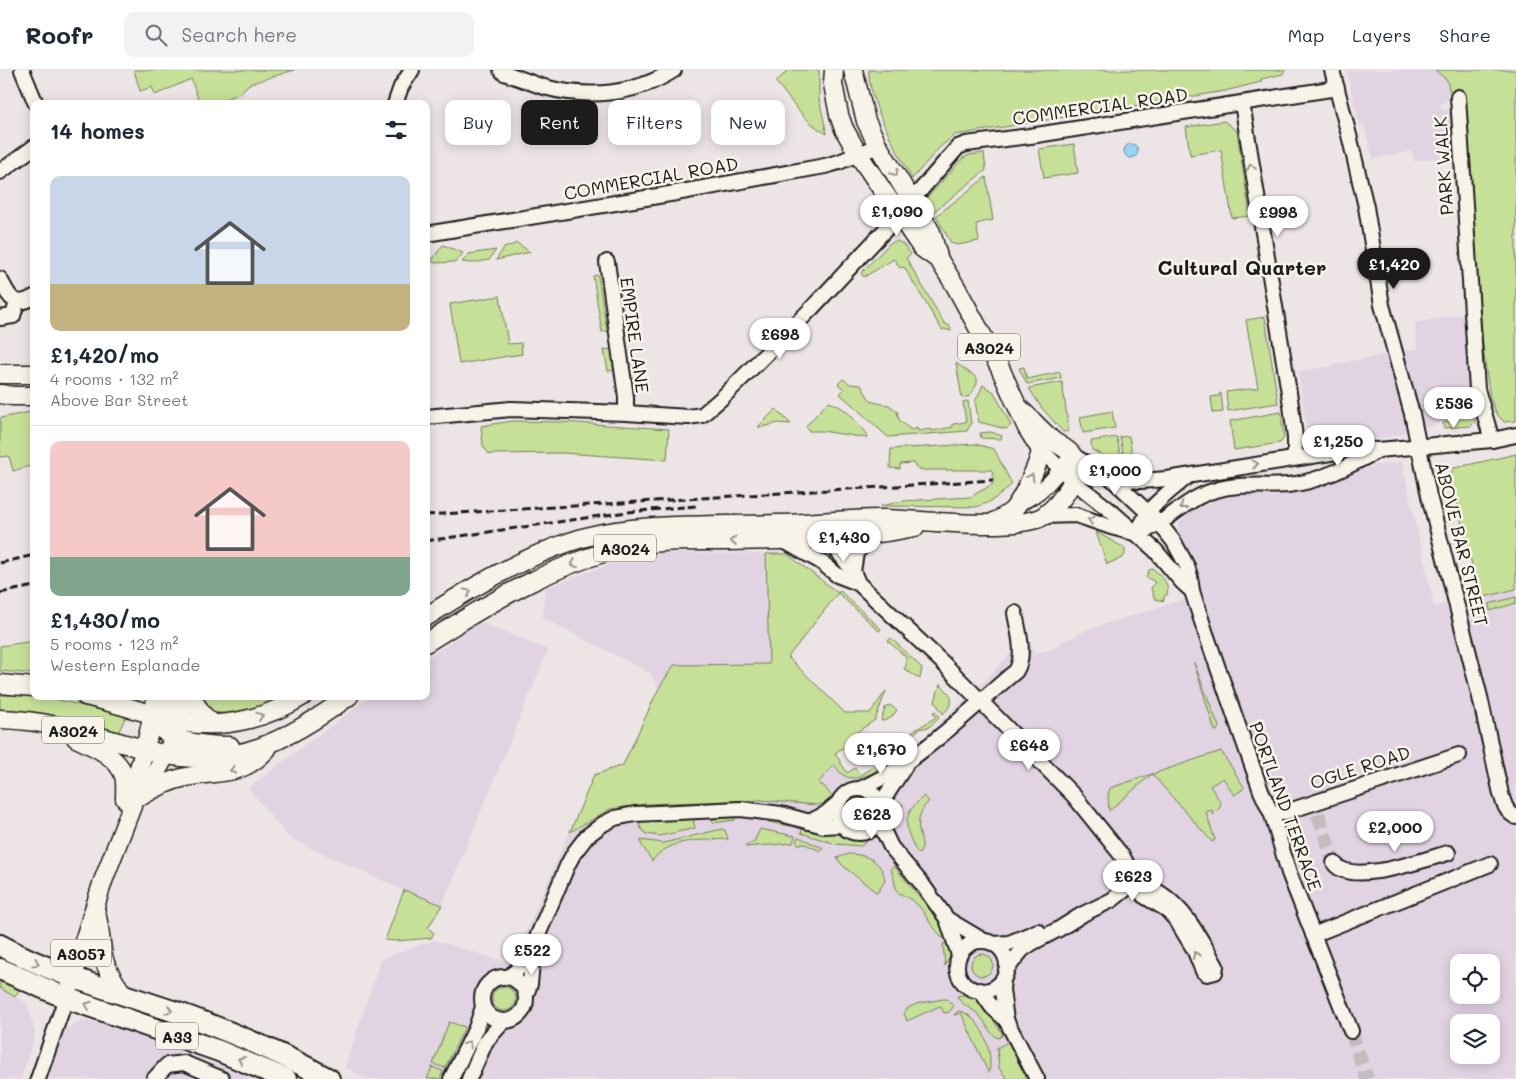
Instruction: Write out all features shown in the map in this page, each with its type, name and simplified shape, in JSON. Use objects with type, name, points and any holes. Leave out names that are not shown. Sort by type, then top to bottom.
[{"type":"highway","name":"A33","points":[[0,945],[29,960],[73,978],[189,1017],[248,1040],[330,1079]]},
{"type":"highway","name":"A33","points":[[0,969],[66,998],[219,1051],[286,1079]]},
{"type":"main road","name":"A3024","points":[[834,70],[833,84],[839,115],[844,129],[858,154],[922,248],[940,260]]},
{"type":"main road","name":"A3024","points":[[852,70],[863,112],[878,146],[931,232],[940,260],[968,308],[1020,408],[1027,428],[1040,450]]},
{"type":"main road","points":[[0,374],[30,373]]},
{"type":"main road","points":[[30,376],[26,385],[30,392]]},
{"type":"main road","points":[[0,394],[30,396]]},
{"type":"main road","name":"A3024","points":[[1020,408],[1052,440],[1072,455]]},
{"type":"main road","points":[[992,523],[1004,517],[1019,503],[1036,468],[1040,450]]},
{"type":"main road","points":[[1044,516],[1059,502],[1066,476],[1076,467],[1072,455]]},
{"type":"main road","name":"A3024","points":[[430,640],[480,608],[568,566],[612,550],[639,544],[782,540],[886,519],[935,523],[992,523],[1023,522],[1044,516]]},
{"type":"main road","name":"A3024","points":[[430,615],[533,557],[602,533],[669,527],[873,534],[935,523]]},
{"type":"main road","points":[[0,684],[30,687]]},
{"type":"main road","name":"A3024","points":[[96,700],[166,724],[237,722],[255,718],[282,708],[296,700]]},
{"type":"main road","name":"A3057","points":[[66,998],[103,882],[134,807],[166,754],[166,724],[158,700]]},
{"type":"main road","points":[[169,700],[166,724],[195,744],[236,746],[272,743]]},
{"type":"main road","name":"A3057","points":[[134,807],[134,784],[145,749],[166,724],[181,700]]},
{"type":"main road","points":[[193,700],[203,715],[213,724]]},
{"type":"main road","name":"A3024","points":[[0,719],[48,724],[166,754],[195,758],[244,754],[272,743],[326,713],[344,700]]},
{"type":"main road","points":[[48,724],[96,747],[114,762],[124,776],[134,807],[167,783],[182,778],[238,770],[249,766],[272,743]]},
{"type":"main road","points":[[95,908],[100,923],[105,963],[123,994]]},
{"type":"street","points":[[22,70],[34,100]]},
{"type":"street","points":[[396,100],[401,87],[412,70]]},
{"type":"street","points":[[501,70],[544,87],[585,94],[615,92],[642,86],[674,70]]},
{"type":"street","name":"ABOVE BAR STREET","points":[[1332,70],[1366,207],[1382,305],[1412,414],[1429,496],[1480,697],[1501,794],[1506,809],[1516,817]]},
{"type":"street","name":"COMMERCIAL ROAD","points":[[626,413],[692,417],[707,412],[812,308],[900,214],[953,152],[966,144],[1030,136],[1336,88]]},
{"type":"street","name":"PARK WALK","points":[[1458,97],[1477,389],[1492,440]]},
{"type":"street","points":[[1242,103],[1280,336],[1295,438],[1295,458]]},
{"type":"street","name":"COMMERCIAL ROAD","points":[[430,233],[711,187],[825,166],[878,146]]},
{"type":"street","points":[[0,172],[30,150]]},
{"type":"street","name":"EMPIRE LANE","points":[[607,262],[626,397],[626,413]]},
{"type":"street","points":[[0,279],[8,297],[13,316],[0,318]]},
{"type":"street","points":[[8,297],[26,301],[30,299]]},
{"type":"street","points":[[430,417],[511,409],[626,413]]},
{"type":"street","points":[[1110,477],[1140,480],[1188,476],[1356,450],[1378,450],[1492,440],[1516,435]]},
{"type":"street","name":"PORTLAND TERRACE","points":[[1040,450],[1066,476],[1112,512],[1160,555],[1192,591]]},
{"type":"street","points":[[1137,534],[1160,524],[1190,501],[1208,492],[1233,486],[1300,483],[1330,473],[1378,450]]},
{"type":"street","name":"PORTLAND TERRACE","points":[[1072,455],[1110,477],[1148,511],[1172,538],[1187,566],[1192,591],[1246,751],[1272,814],[1289,873],[1352,1031]]},
{"type":"street","points":[[1019,503],[1035,496],[1066,476]]},
{"type":"street","points":[[1137,534],[1153,504],[1188,476]]},
{"type":"street","name":"PORTLAND TERRACE","points":[[1044,516],[1076,515],[1137,534]]},
{"type":"street","points":[[819,533],[821,562]]},
{"type":"street","points":[[819,533],[855,577],[981,700],[1074,796],[1123,857],[1144,896],[1166,909],[1178,921],[1206,974],[1215,972],[1216,966],[1187,917],[1169,899],[1152,887],[1136,881]]},
{"type":"street","points":[[855,577],[856,553],[873,534]]},
{"type":"street","points":[[782,540],[821,562],[837,575],[855,577]]},
{"type":"street","points":[[809,822],[825,814],[848,792],[873,783],[908,762],[1016,671],[1020,665],[1020,642],[1012,629],[1015,613]]},
{"type":"street","name":"OGLE ROAD","points":[[1272,814],[1316,808],[1459,755]]},
{"type":"street","points":[[838,803],[838,818],[842,824],[853,832],[867,831],[876,824],[880,805],[908,762]]},
{"type":"street","points":[[860,789],[872,794],[880,805]]},
{"type":"street","points":[[483,1007],[491,1017],[503,1022],[520,1015],[526,1004],[526,994],[532,971],[533,952],[538,935],[574,853],[587,836],[603,824],[615,818],[635,814],[741,810],[781,814],[824,826],[842,824]]},
{"type":"street","points":[[878,820],[891,847],[922,884],[947,919],[959,955]]},
{"type":"street","points":[[867,831],[891,847]]},
{"type":"street","points":[[1334,863],[1342,870],[1358,873],[1374,872],[1448,853]]},
{"type":"street","points":[[1313,935],[1490,864]]},
{"type":"street","points":[[1083,914],[1062,920],[1010,943],[969,944],[959,955],[957,964],[960,978],[970,988],[980,990],[993,988],[1022,950],[1083,914],[1112,900],[1136,881]]},
{"type":"street","points":[[947,919],[989,943],[1004,955],[1002,990],[1006,1020]]},
{"type":"street","points":[[451,1079],[476,1028],[483,1007],[482,996],[488,984],[499,978],[508,977],[533,952]]},
{"type":"street","points":[[508,977],[520,983],[526,994]]},
{"type":"street","points":[[980,990],[992,1007],[1006,1020],[1038,1079]]},
{"type":"street","points":[[38,1079],[66,998]]},
{"type":"street","points":[[469,1079],[486,1041],[503,1022]]},
{"type":"street","points":[[154,1079],[167,1065],[184,1063],[222,1079]]},
{"type":"shaded area","points":[[1346,70],[1435,70],[1447,80],[1451,97],[1449,100],[1441,103],[1441,109],[1448,111],[1452,115],[1454,156],[1414,161],[1412,151],[1373,159],[1364,125],[1360,126]]},
{"type":"shaded area","points":[[1465,314],[1471,410],[1431,426],[1388,437],[1310,449],[1298,371],[1418,349],[1414,323]]},
{"type":"shaded area","points":[[1402,462],[1434,606],[1516,589],[1516,1079],[366,1079],[345,1067],[381,959],[434,940],[506,962],[515,957],[594,775],[623,765],[659,689],[650,673],[543,618],[545,588],[617,562],[661,553],[787,554],[838,593],[788,657],[858,726],[833,750],[834,765],[843,775],[863,777],[903,757],[986,680],[1007,657],[1030,640],[1034,654],[1056,648],[1059,644],[1087,630],[1203,593],[1187,551],[1178,534],[1179,523],[1193,510],[1217,500],[1239,495],[1260,494],[1271,497],[1298,492],[1377,465]]},
{"type":"shaded area","points":[[480,622],[548,650],[442,905],[404,890],[289,838],[248,788],[366,700],[430,700],[430,656]]},
{"type":"shaded area","points":[[0,988],[27,1003],[35,1033],[21,1079],[0,1079]]},
{"type":"shaded area","points":[[82,1020],[122,1028],[253,1079],[48,1079],[64,1030]]},
{"type":"green space","points":[[134,70],[294,70],[249,84],[239,94],[222,100],[199,100],[191,79],[155,95],[152,87],[140,91]]},
{"type":"green space","points":[[788,70],[819,70],[819,99],[827,134],[805,117],[776,82]]},
{"type":"green space","points":[[869,70],[1285,70],[1283,74],[1261,79],[1261,82],[1225,91],[955,135],[940,147],[912,179],[878,111],[873,96]]},
{"type":"green space","points":[[1435,70],[1516,70],[1516,421],[1504,422],[1496,413],[1490,398],[1484,356],[1465,128],[1451,97],[1447,80]]},
{"type":"green space","points":[[1224,121],[1237,131],[1250,216],[1232,218],[1221,150],[1190,155],[1186,127]]},
{"type":"green space","points":[[1074,144],[1078,173],[1044,178],[1039,149]]},
{"type":"green space","points":[[984,153],[986,170],[932,213],[925,200],[963,158],[969,155]]},
{"type":"green space","points":[[986,177],[993,220],[976,224],[979,241],[957,245],[951,243],[936,216]]},
{"type":"green space","points":[[897,241],[903,244],[911,254],[906,258],[944,323],[950,326],[951,331],[942,330],[904,267],[900,268],[894,259],[864,277],[861,273],[890,243]]},
{"type":"green space","points":[[517,243],[530,252],[496,260],[504,248]]},
{"type":"green space","points":[[443,245],[463,253],[456,262],[434,263],[432,260]]},
{"type":"green space","points":[[496,250],[489,260],[472,263],[462,262],[469,254]]},
{"type":"green space","points":[[598,275],[607,331],[602,332],[593,276]]},
{"type":"green space","points":[[500,296],[508,344],[521,343],[522,354],[459,364],[450,304]]},
{"type":"green space","points":[[1265,317],[1278,403],[1228,411],[1226,392],[1258,388],[1246,320]]},
{"type":"green space","points":[[612,349],[615,370],[608,371],[604,350]]},
{"type":"green space","points":[[956,363],[977,378],[977,384],[970,396],[962,398]]},
{"type":"green space","points":[[1024,367],[1027,379],[1060,372],[1061,378],[1027,384],[1019,368]]},
{"type":"green space","points":[[843,379],[850,384],[861,385],[873,402],[889,405],[897,411],[899,420],[911,430],[917,428],[918,431],[931,429],[932,431],[953,427],[953,424],[966,422],[963,402],[968,401],[971,423],[967,431],[888,437],[840,394],[844,389],[838,384]]},
{"type":"green space","points":[[1062,382],[1069,431],[1063,432],[1041,407],[1029,388]]},
{"type":"green space","points":[[983,385],[994,392],[1011,425],[1006,429],[979,422],[975,402]]},
{"type":"green space","points":[[1221,393],[1223,412],[1213,413],[1211,397],[1219,396]]},
{"type":"green space","points":[[828,402],[850,414],[867,435],[867,438],[822,431],[809,431],[806,426]]},
{"type":"green space","points":[[776,409],[791,424],[778,423],[758,427]]},
{"type":"green space","points":[[1112,411],[1115,428],[1083,433],[1080,417]]},
{"type":"green space","points":[[30,412],[30,466],[13,471],[9,456],[0,457],[0,418]]},
{"type":"green space","points":[[1281,412],[1284,438],[1280,443],[1234,450],[1230,421]]},
{"type":"green space","points":[[1465,416],[1474,417],[1475,422],[1471,426],[1444,428],[1443,423],[1448,421],[1449,423]]},
{"type":"green space","points":[[512,421],[562,422],[669,429],[667,460],[563,453],[489,454],[483,446],[481,426]]},
{"type":"green space","points":[[991,432],[1002,436],[1001,439],[981,438],[980,433]]},
{"type":"green space","points":[[1129,436],[1134,466],[1124,459],[1120,437]]},
{"type":"green space","points":[[1117,437],[1122,465],[1092,450],[1091,441]]},
{"type":"green space","points":[[975,444],[994,449],[1012,484],[996,498],[976,507],[881,506],[903,501],[970,497],[993,484],[993,472],[991,470],[920,470],[915,467],[914,463],[900,464],[900,469],[890,468],[891,449]]},
{"type":"green space","points":[[1516,454],[1516,589],[1480,598],[1450,475],[1454,468]]},
{"type":"green space","points":[[1096,532],[1125,548],[1125,555],[1107,564]]},
{"type":"green space","points":[[766,554],[787,554],[838,593],[788,657],[845,713],[870,713],[886,691],[875,720],[851,736],[853,741],[835,753],[847,773],[855,768],[860,775],[880,763],[883,768],[858,778],[853,778],[843,775],[834,765],[818,783],[824,786],[832,797],[827,803],[816,805],[760,800],[646,804],[610,809],[570,832],[594,775],[623,765],[659,688],[674,665],[769,664]]},
{"type":"green space","points":[[1153,569],[1162,577],[1166,584],[1168,591],[1167,595],[1164,596],[1164,601],[1155,599],[1151,589],[1155,582],[1146,577],[1149,570]]},
{"type":"green space","points":[[840,591],[881,629],[879,631],[838,593]]},
{"type":"green space","points":[[1516,597],[1516,603],[1490,611],[1489,604]]},
{"type":"green space","points":[[891,638],[922,668],[920,679],[904,669],[906,657],[888,641]]},
{"type":"green space","points":[[30,642],[30,674],[0,671],[0,646]]},
{"type":"green space","points":[[1194,663],[1219,727],[1217,731],[1215,731]]},
{"type":"green space","points":[[940,684],[951,698],[950,705],[943,714],[935,702]]},
{"type":"green space","points":[[0,695],[30,696],[30,700],[59,700],[126,716],[118,733],[36,712],[0,710]]},
{"type":"green space","points":[[204,700],[275,700],[255,708],[232,713],[212,711],[204,707],[207,704]]},
{"type":"green space","points":[[890,705],[897,710],[891,718],[881,721],[885,708]]},
{"type":"green space","points":[[935,711],[939,717],[929,727],[919,729],[903,744],[901,750],[890,750],[888,747],[936,717],[933,712]]},
{"type":"green space","points":[[1221,751],[1244,787],[1234,795],[1223,778],[1210,786],[1220,801],[1221,806],[1213,815],[1212,810],[1206,812],[1215,840],[1212,842],[1152,774]]},
{"type":"green space","points":[[1152,774],[1109,811],[1108,796],[1110,788]]},
{"type":"green space","points":[[924,796],[929,801],[919,818],[922,849],[919,854],[909,835],[907,818],[915,805]]},
{"type":"green space","points":[[859,798],[869,805],[870,809],[863,819],[859,820],[849,813],[848,809],[855,799]]},
{"type":"green space","points":[[891,798],[903,805],[899,818],[890,825],[887,814]]},
{"type":"green space","points":[[735,816],[735,820],[713,823],[712,817]]},
{"type":"green space","points":[[751,816],[794,823],[792,826]]},
{"type":"green space","points":[[693,818],[695,828],[660,836],[646,834],[640,827],[640,822],[643,820]]},
{"type":"green space","points":[[803,827],[827,833],[854,836],[867,841],[861,846],[836,844],[801,833]]},
{"type":"green space","points":[[722,829],[725,830],[728,839],[677,844],[660,853],[652,861],[641,844],[641,840],[663,843]]},
{"type":"green space","points":[[760,829],[795,836],[793,843],[745,847],[754,842]]},
{"type":"green space","points":[[798,837],[823,848],[821,851],[805,844],[798,844],[796,842]]},
{"type":"green space","points":[[848,854],[867,857],[881,868],[885,881],[877,893],[842,865],[837,858]]},
{"type":"green space","points":[[894,866],[942,924],[949,936],[941,937],[919,907],[897,892],[891,868]]},
{"type":"green space","points":[[404,890],[442,905],[428,928],[434,933],[431,938],[385,940]]},
{"type":"green space","points":[[950,942],[952,952],[945,966],[943,944]]},
{"type":"green space","points":[[982,954],[992,961],[993,965],[986,975],[982,976],[972,969],[971,965],[978,955]]},
{"type":"green space","points":[[0,973],[21,986],[15,997],[0,988]]},
{"type":"green space","points":[[504,987],[509,988],[515,994],[515,1004],[509,1010],[504,1011],[499,1010],[493,1004],[492,999],[493,994],[499,988]]},
{"type":"green space","points":[[963,995],[976,999],[981,1004],[1002,1033],[1002,1036],[998,1038],[995,1036],[979,1015],[957,996]]},
{"type":"green space","points":[[947,999],[954,1006],[949,1012],[944,1013],[940,1006],[907,1021],[904,1013],[908,1008],[916,1004]]},
{"type":"green space","points":[[958,1011],[973,1019],[984,1035],[990,1054],[989,1072],[961,1013],[954,1015]]},
{"type":"green space","points":[[449,1022],[465,1027],[445,1068],[433,1064]]},
{"type":"green space","points":[[1007,1042],[1027,1079],[1007,1079],[999,1068],[997,1048]]},
{"type":"green space","points":[[432,1067],[443,1071],[440,1079],[427,1079]]},
{"type":"water","points":[[1131,144],[1136,146],[1138,151],[1136,156],[1131,158],[1126,156],[1124,151],[1126,146]]},
{"type":"tunnel","points":[[1318,814],[1334,863]]},
{"type":"tunnel","points":[[1351,1031],[1367,1079]]},
{"type":"railway","points":[[430,515],[993,480]]},
{"type":"railway","points":[[430,540],[627,512],[696,506]]},
{"type":"railway","points":[[0,563],[30,556]]},
{"type":"railway","points":[[0,593],[30,587]]},
{"type":"district","name":"Cultural Quarter","points":[[1242,267]]}]
